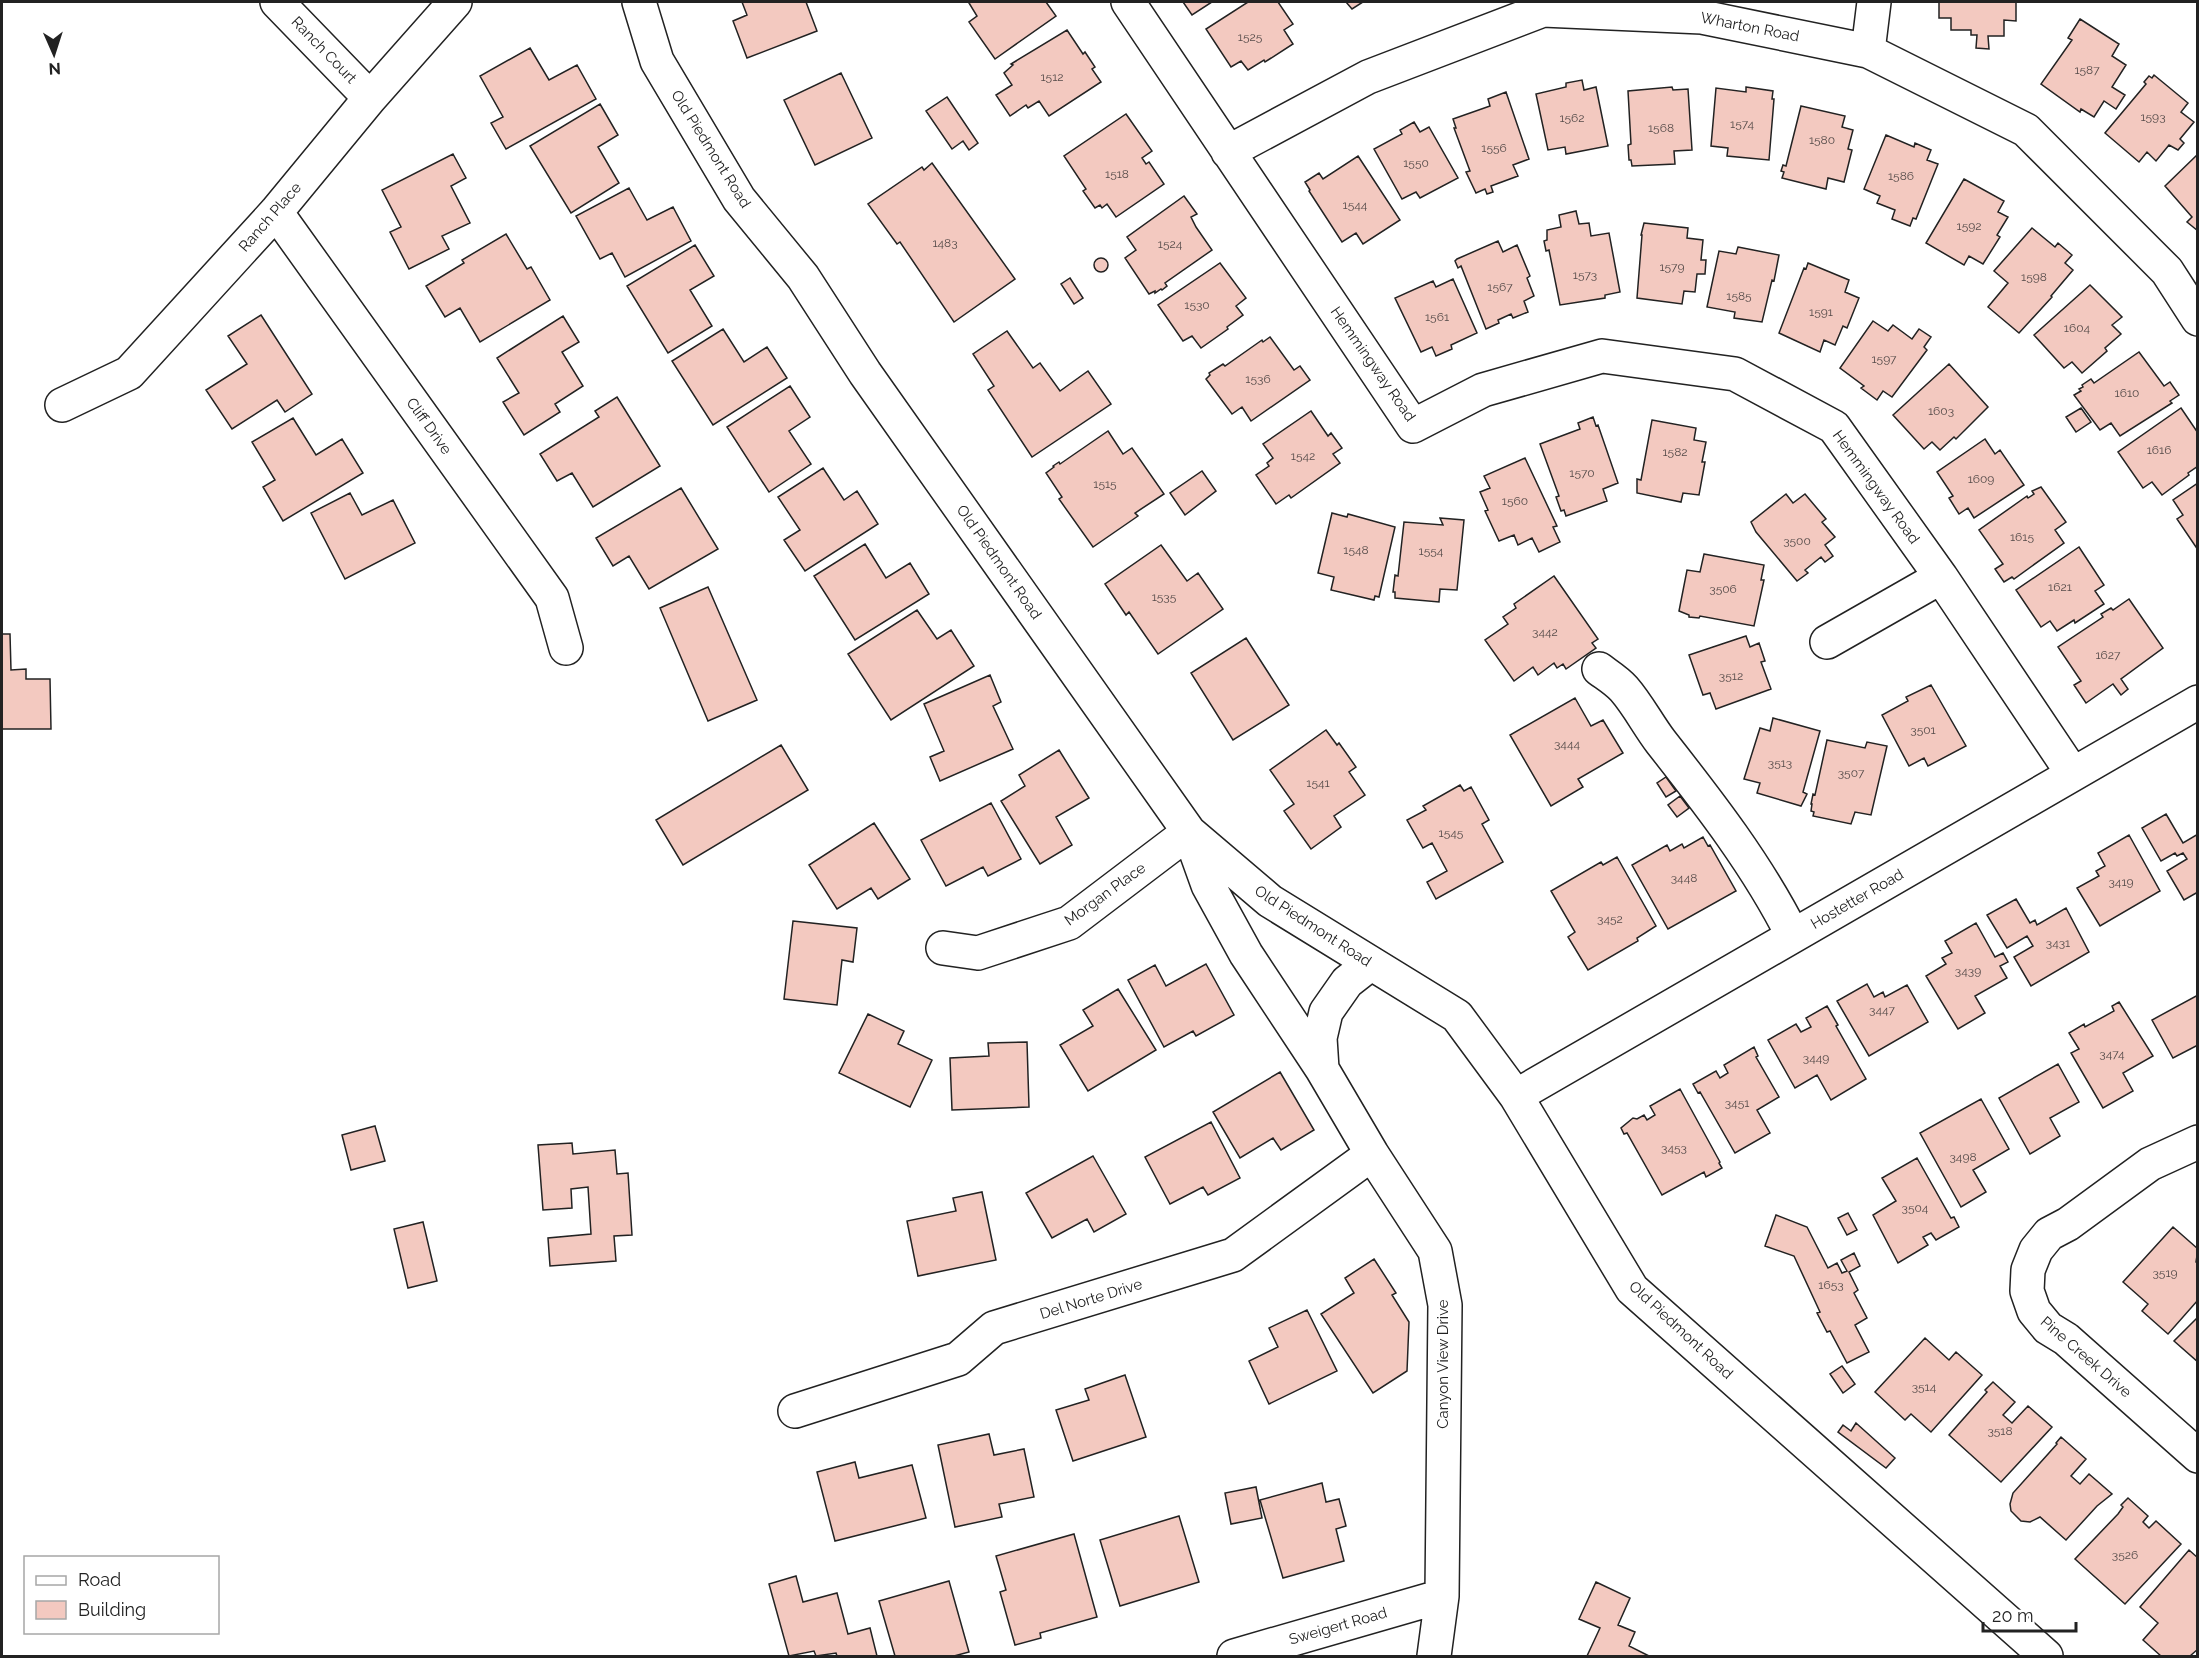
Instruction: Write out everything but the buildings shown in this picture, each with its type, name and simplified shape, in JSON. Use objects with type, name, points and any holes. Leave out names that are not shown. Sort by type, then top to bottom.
[{"type":"street","name":"Ranch Court","points":[[277,2],[370,98]]},
{"type":"street","name":"Ranch Place","points":[[62,405],[129,373],[276,212],[370,98],[455,2]]},
{"type":"street","name":"Old Piedmont Road","points":[[639,2],[657,61],[739,198],[803,277],[865,373],[1189,832],[1270,901],[1457,1016],[1516,1096],[1632,1288],[2046,1656]]},
{"type":"street","name":"Hemmingway Road","points":[[1128,2],[1413,426],[1483,390],[1602,356],[1735,374],[1834,427],[1941,577],[2073,774]]},
{"type":"street","points":[[1868,51],[1874,2]]},
{"type":"street","name":"Wharton Road","points":[[1228,152],[1368,76],[1542,6],[1702,17],[1868,51],[2026,130],[2168,271],[2198,319]]},
{"type":"street","name":"Cliff Drive","points":[[276,212],[552,598],[566,648]]},
{"type":"street","points":[[1827,642],[1941,577]]},
{"type":"street","points":[[1599,669],[1623,688],[1656,736],[1703,796],[1756,872],[1793,936]]},
{"type":"street","name":"Hostetter Road","points":[[1516,1096],[2198,702]]},
{"type":"street","name":"Morgan Place","points":[[943,948],[978,953],[1069,923],[1189,832]]},
{"type":"street","name":"Canyon View Drive","points":[[1189,832],[1208,885],[1246,954],[1322,1069],[1372,1154],[1435,1251],[1445,1305],[1442,1596],[1434,1656]]},
{"type":"street","name":"Canyon View Drive","points":[[1322,1069],[1320,1038],[1326,1012],[1347,982],[1370,964]]},
{"type":"street","name":"Pine Creek Drive","points":[[2198,1142],[2150,1164],[2068,1224],[2049,1234],[2036,1250],[2028,1270],[2027,1291],[2034,1311],[2048,1328],[2066,1339],[2198,1456]]},
{"type":"street","name":"Del Norte Drive","points":[[795,1410],[958,1359],[994,1328],[1233,1255],[1372,1154]]},
{"type":"street","name":"Sweigert Road","points":[[1234,1656],[1442,1596]]}]
